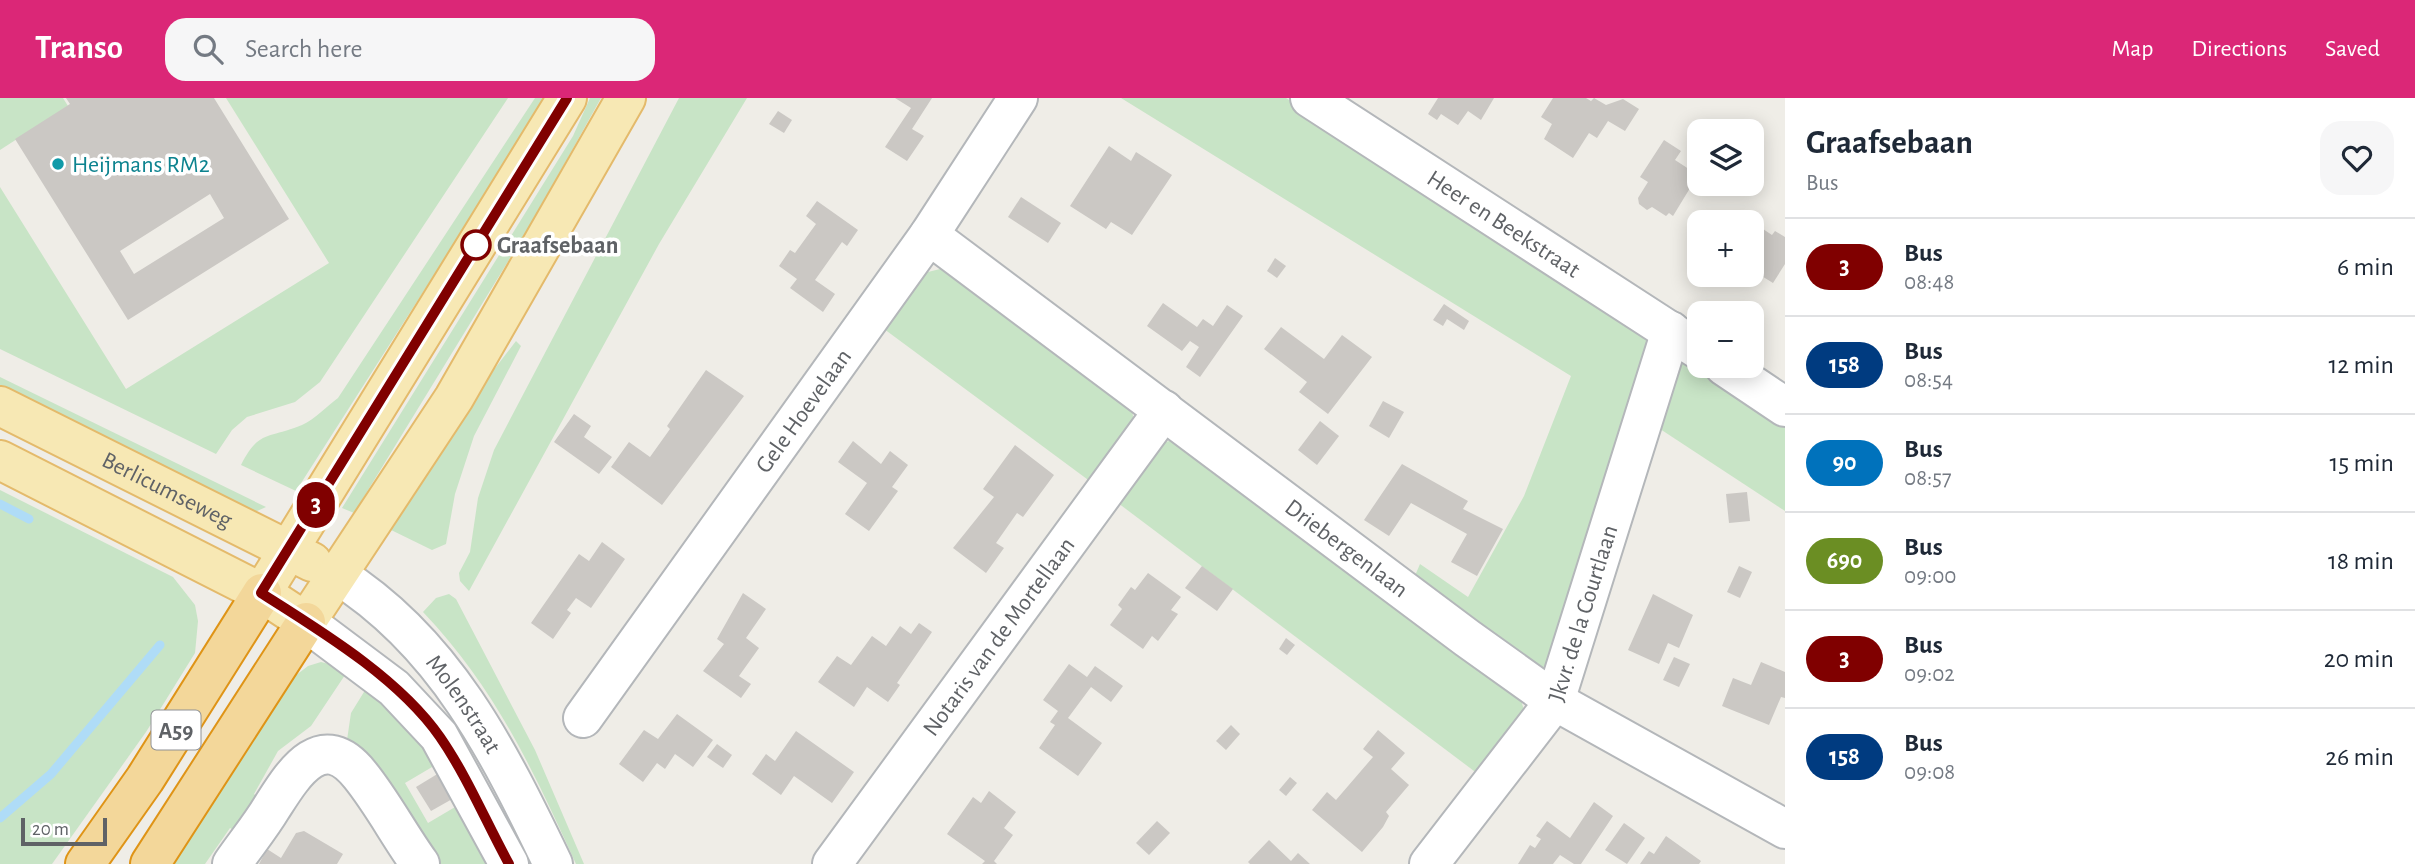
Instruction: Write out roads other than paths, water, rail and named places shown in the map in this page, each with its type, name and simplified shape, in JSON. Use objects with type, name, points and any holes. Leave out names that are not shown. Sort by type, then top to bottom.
[{"type":"highway","name":"A59","points":[[85,864],[145,779],[261,593]]},
{"type":"highway","name":"A59","points":[[150,864],[306,622]]},
{"type":"main road","points":[[261,593],[567,98]]},
{"type":"main road","points":[[306,622],[454,398],[626,98]]},
{"type":"main road","name":"Berlicumseweg","points":[[0,406],[336,574]]},
{"type":"main road","name":"Berlicumseweg","points":[[0,460],[261,593],[306,622]]},
{"type":"street","name":"Gele Hoevelaan","points":[[583,718],[929,235],[1018,98]]},
{"type":"street","name":"Heer en Beekstraat","points":[[1310,98],[1685,340]]},
{"type":"street","name":"Driebergenlaan","points":[[929,235],[1466,638],[1555,701],[1785,829]]},
{"type":"street","name":"Jkvr. de la Courtlaan","points":[[1429,864],[1555,701],[1685,340]]},
{"type":"street","points":[[1742,378],[1785,407]]},
{"type":"street","name":"Notaris van de Mortellaan","points":[[832,864],[1164,410]]},
{"type":"street","name":"Molenstraat","points":[[336,574],[404,626],[458,687],[487,733],[553,864]]},
{"type":"street","name":"Molenstraat","points":[[306,622],[394,688],[439,736],[509,864]]},
{"type":"street","points":[[232,864],[296,770],[314,758],[326,756],[344,761],[361,775],[420,864]]},
{"type":"waterway","points":[[0,504],[29,519]]},
{"type":"waterway","points":[[0,818],[51,774],[160,645]]},
{"type":"place","name":"Heijmans RM2","points":[[58,164]]},
{"type":"place","name":"Graafsebaan","points":[[476,245]]}]
